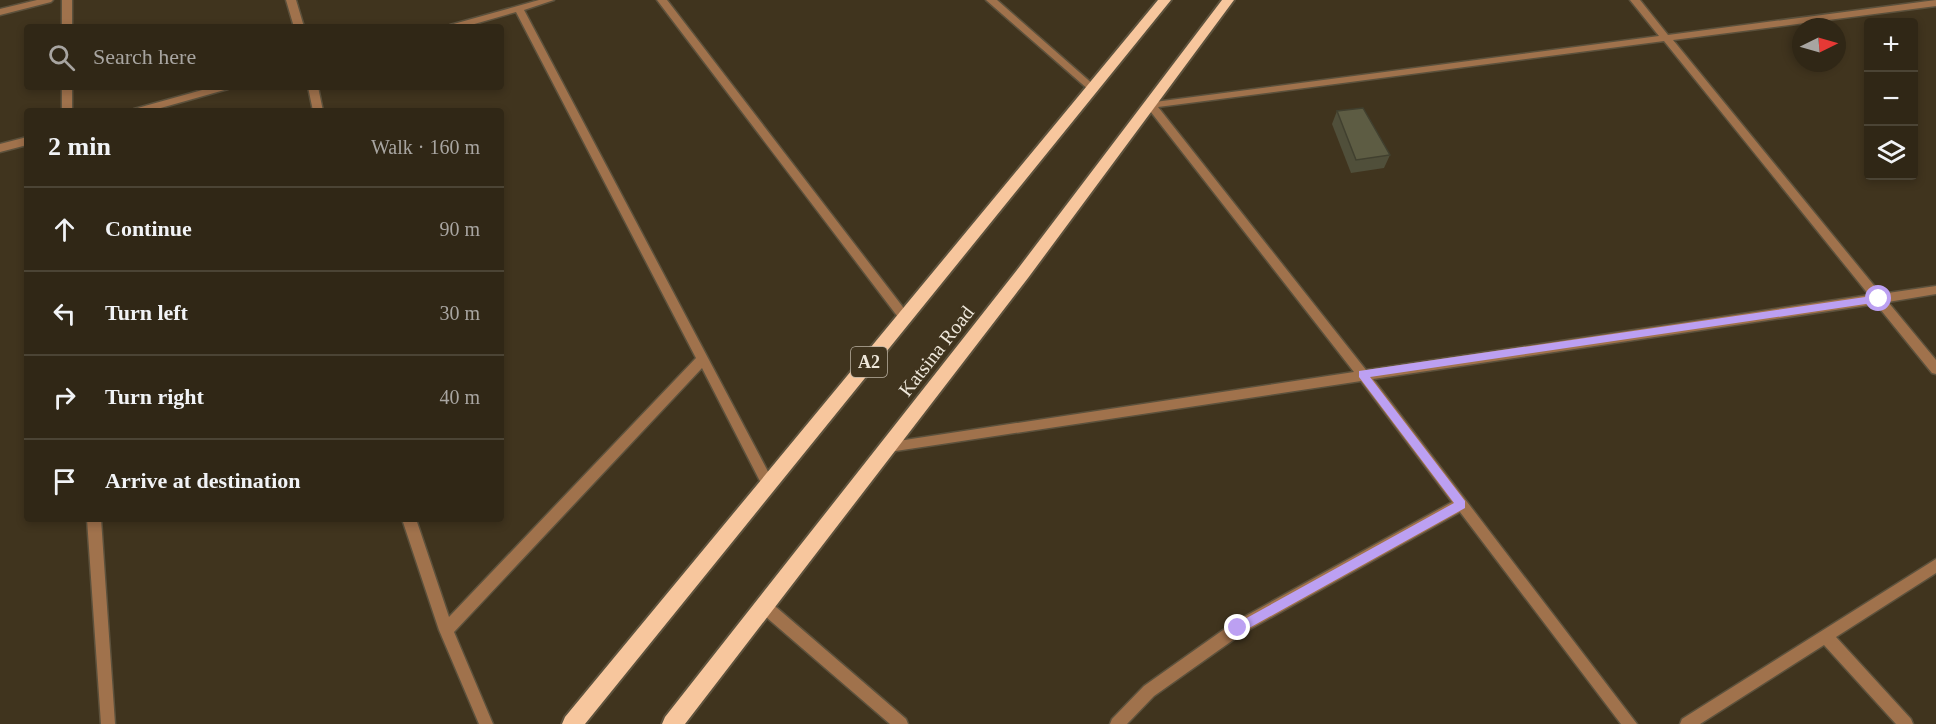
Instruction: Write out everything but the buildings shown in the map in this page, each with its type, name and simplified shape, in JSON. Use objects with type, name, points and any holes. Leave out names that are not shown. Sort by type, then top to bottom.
[{"type":"highway","name":"A2","points":[[572,724],[1165,0]]},
{"type":"highway","name":"Katsina Road","points":[[672,724],[889,447],[1151,105],[1228,0]]},
{"type":"street","points":[[0,12],[48,0]]},
{"type":"street","points":[[67,0],[67,24]]},
{"type":"street","points":[[291,0],[297,24]]},
{"type":"street","points":[[465,24],[549,0]]},
{"type":"street","points":[[663,0],[906,318]]},
{"type":"street","points":[[991,0],[1092,88]]},
{"type":"street","points":[[1635,0],[1936,369]]},
{"type":"street","points":[[1151,105],[1668,40],[1936,3]]},
{"type":"street","points":[[520,10],[768,483]]},
{"type":"street","points":[[67,90],[67,108]]},
{"type":"street","points":[[149,108],[214,90]]},
{"type":"street","points":[[314,90],[317,108]]},
{"type":"street","points":[[1151,105],[1362,374],[1630,724]]},
{"type":"street","points":[[0,147],[24,142]]},
{"type":"street","points":[[889,447],[1362,374],[1936,290]]},
{"type":"street","points":[[446,630],[703,359]]},
{"type":"street","points":[[1117,724],[1149,691],[1238,628],[1461,504]]},
{"type":"street","points":[[94,522],[108,724]]},
{"type":"street","points":[[410,522],[446,630],[486,724]]},
{"type":"street","points":[[1687,724],[1936,565]]},
{"type":"street","points":[[764,606],[901,724]]},
{"type":"street","points":[[1825,636],[1906,724]]},
{"type":"route","points":[[1238,628],[1461,504],[1362,374],[1879,299]]}]
